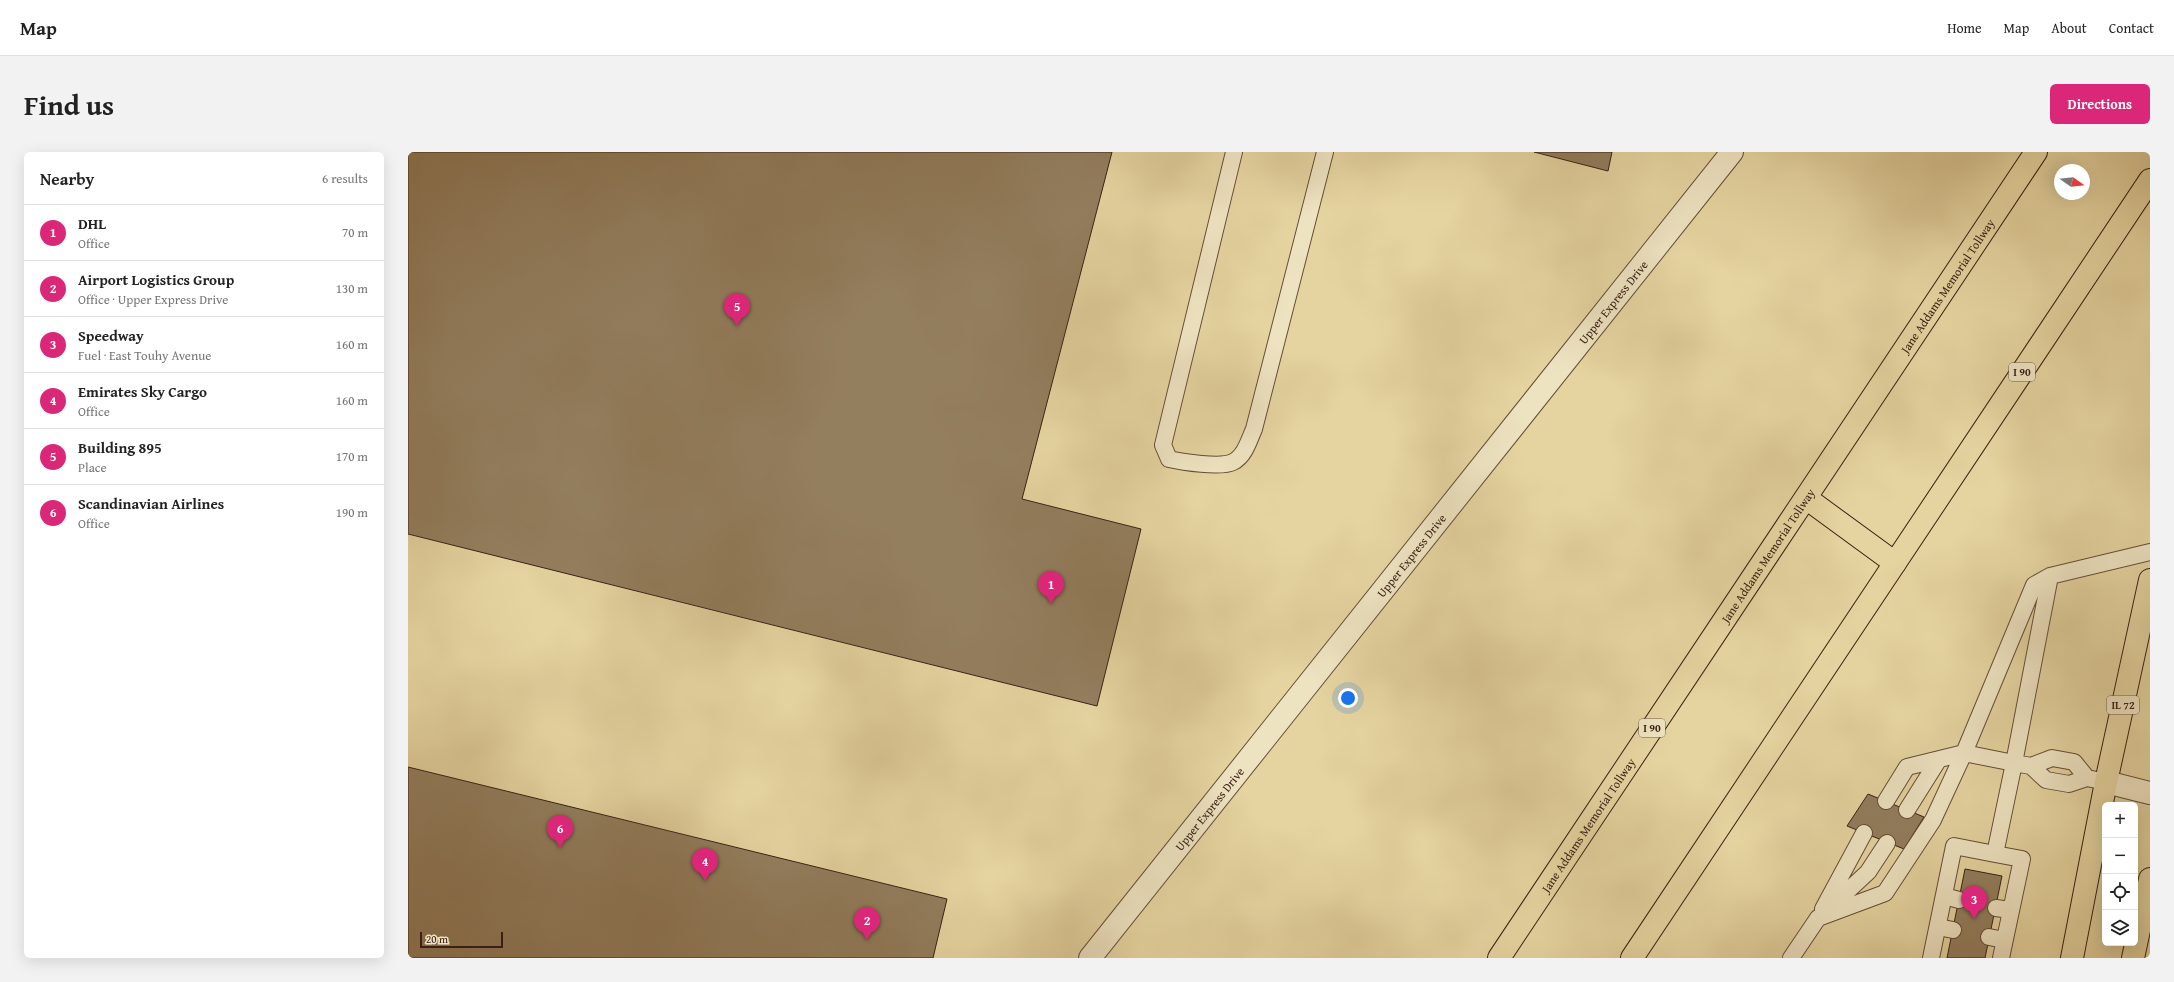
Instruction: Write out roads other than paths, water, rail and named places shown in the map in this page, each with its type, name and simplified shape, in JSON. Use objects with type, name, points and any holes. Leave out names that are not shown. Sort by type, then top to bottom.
[{"type":"main road","name":"Jane Addams Memorial Tollway","points":[[1499,958],[2036,152]]},
{"type":"main road","name":"I 90","points":[[1632,958],[2150,180]]},
{"type":"main road","points":[[1806,498],[1895,563]]},
{"type":"main road","name":"IL 72","points":[[2072,958],[2096,780],[2150,580]]},
{"type":"main road","points":[[2134,958],[2150,879]]},
{"type":"street","name":"Upper Express Drive","points":[[1090,958],[1732,152]]},
{"type":"street","points":[[2096,780],[2150,792]]},
{"type":"lane","points":[[1234,152],[1163,445],[1169,459],[1192,465],[1232,463],[1244,452],[1254,429],[1325,152]]},
{"type":"lane","points":[[1818,918],[1885,893],[1933,820],[1964,753],[2034,585],[2050,576],[2150,552]]},
{"type":"lane","points":[[1995,854],[2050,576]]},
{"type":"lane","points":[[1886,801],[1907,767],[1964,753],[2031,766],[2052,758],[2074,762],[2096,780]]},
{"type":"lane","points":[[1907,810],[1939,759]]},
{"type":"lane","points":[[2031,766],[2046,780],[2069,784],[2096,780]]},
{"type":"lane","points":[[1791,958],[1818,918],[1838,878],[1864,833]]},
{"type":"lane","points":[[1818,918],[1868,872],[1887,843]]},
{"type":"lane","points":[[1933,958],[1945,928],[1951,898],[1954,846],[2022,859],[2003,909],[1997,939],[2001,958]]},
{"type":"place","name":"Building 895","points":[[737,326]]},
{"type":"place","name":"DHL","points":[[1051,604]]},
{"type":"place","name":"Scandinavian Airlines","points":[[560,848]]},
{"type":"place","name":"Emirates Sky Cargo","points":[[705,881]]},
{"type":"place","name":"Speedway","points":[[1974,919]]},
{"type":"place","name":"Airport Logistics Group","points":[[867,940]]}]
